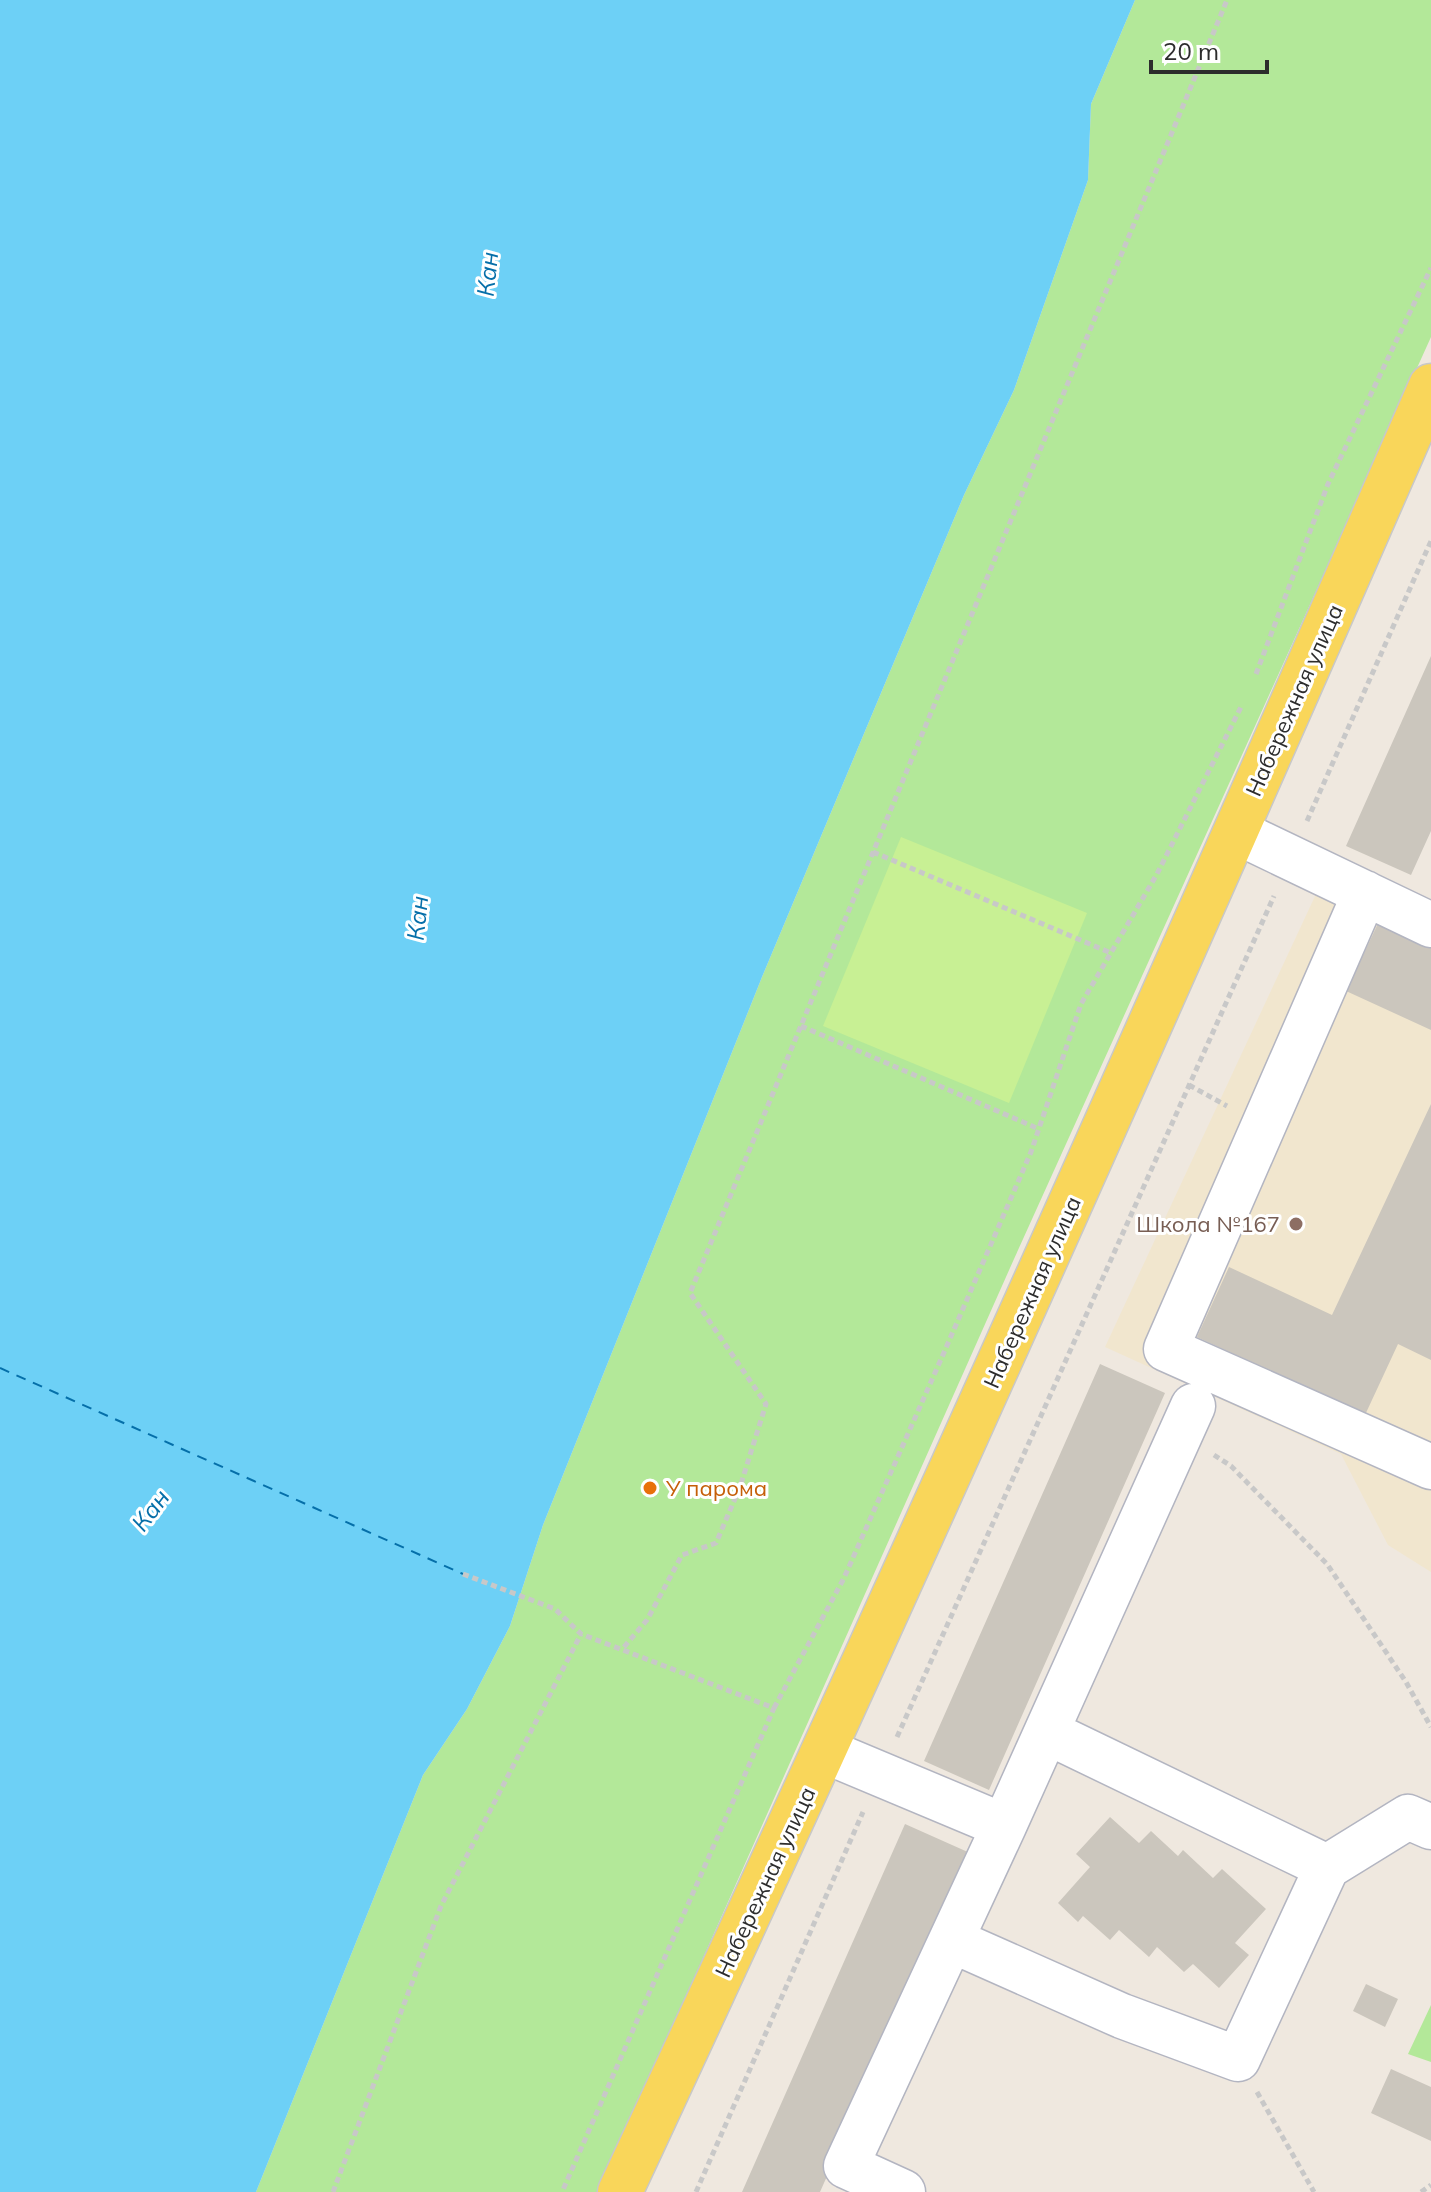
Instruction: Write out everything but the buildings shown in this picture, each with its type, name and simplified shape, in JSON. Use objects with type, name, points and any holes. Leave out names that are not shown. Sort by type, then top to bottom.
[{"type":"main road","name":"Набережная улица","points":[[620,2192],[825,1751],[1237,832],[1431,386]]},
{"type":"lane","points":[[1237,832],[1431,925]]},
{"type":"lane","points":[[1365,893],[1166,1349],[1431,1467]]},
{"type":"lane","points":[[903,2192],[846,2166],[1187,1420]]},
{"type":"lane","points":[[1047,1732],[1327,1867]]},
{"type":"lane","points":[[825,1751],[1004,1826]]},
{"type":"lane","points":[[951,1940],[1122,2016],[1238,2059],[1327,1867],[1408,1817],[1431,1827]]},
{"type":"path","points":[[624,1647],[647,1620],[682,1555],[716,1543],[740,1487],[766,1404],[690,1293],[1227,0]]},
{"type":"path","points":[[1250,689],[1328,484],[1431,268]]},
{"type":"path","points":[[696,2192],[1431,541]]},
{"type":"path","points":[[562,2192],[774,1708],[844,1578],[1039,1129],[1081,1004],[1157,874],[1243,704]]},
{"type":"path","points":[[873,852],[1111,953]]},
{"type":"path","points":[[800,1026],[1039,1129]]},
{"type":"path","points":[[1187,1420],[1327,1564],[1406,1682],[1431,1727]]},
{"type":"path","points":[[463,1574],[555,1609],[581,1634],[624,1647],[774,1708]]},
{"type":"path","points":[[333,2192],[441,1906],[581,1634]]},
{"type":"path","points":[[1238,2059],[1314,2192]]},
{"type":"path","points":[[1421,2192],[1431,2185]]},
{"type":"shaded area","name":"Школа №167","points":[[1330,864],[1431,908],[1431,1572],[1388,1545],[1341,1454],[1105,1347]]},
{"type":"green space","points":[[1135,0],[1431,0],[1431,337],[1014,1259],[599,2192],[256,2192],[423,1775],[467,1709],[510,1626],[543,1525],[762,977],[964,495],[1014,390],[1088,180],[1091,104]]},
{"type":"green space","points":[[901,837],[1087,913],[1009,1103],[823,1026]]},
{"type":"green space","points":[[1431,2005],[1431,2062],[1408,2054]]},
{"type":"water","name":"Кан","points":[[0,0],[1135,0],[1091,104],[1088,180],[1014,390],[964,495],[762,977],[543,1525],[510,1626],[467,1709],[423,1775],[256,2192],[0,2192]]},
{"type":"ferry route","points":[[0,1368],[463,1574]]},
{"type":"place","name":"Школа №167","points":[[1296,1224]]},
{"type":"place","name":"У парома","points":[[650,1488]]}]
